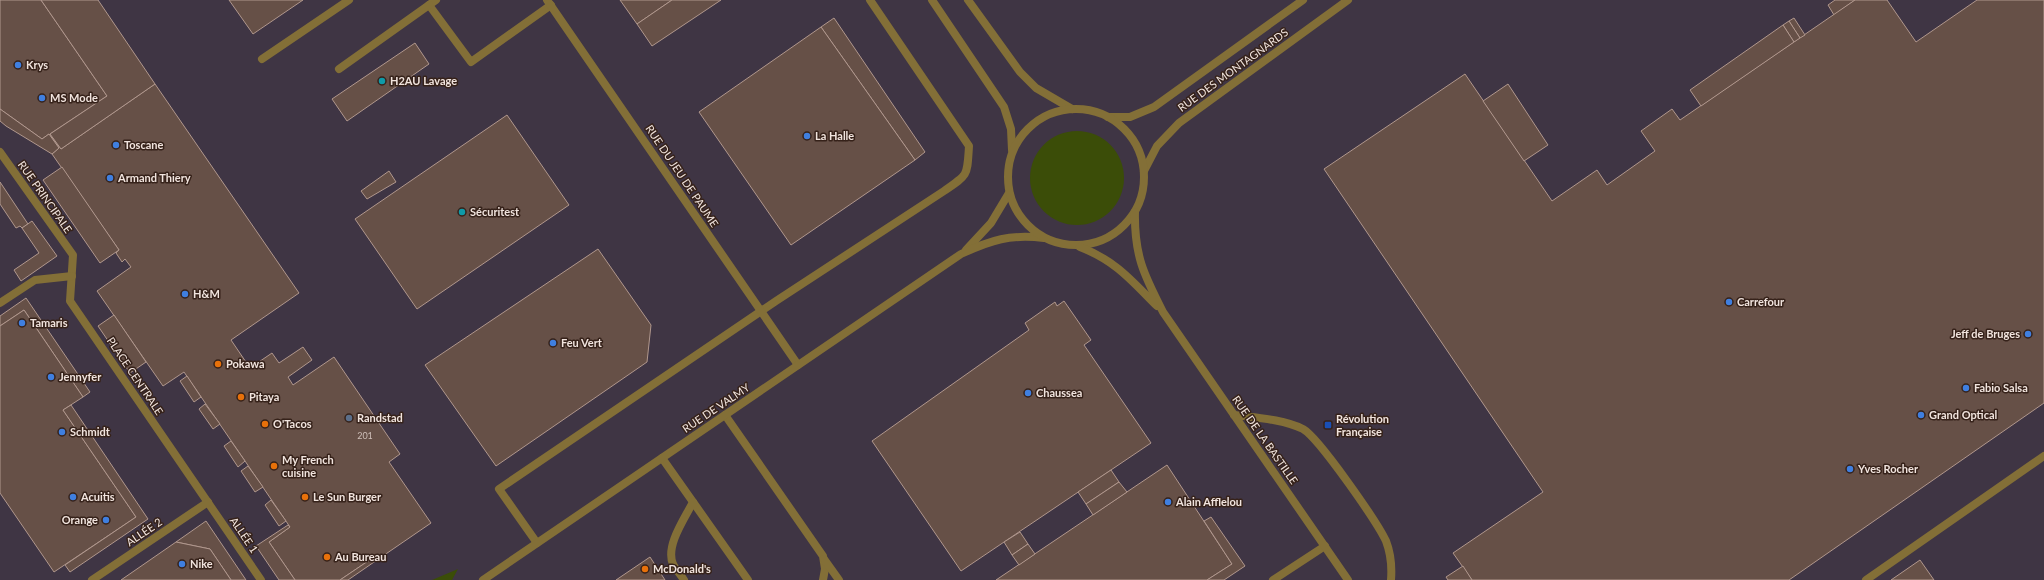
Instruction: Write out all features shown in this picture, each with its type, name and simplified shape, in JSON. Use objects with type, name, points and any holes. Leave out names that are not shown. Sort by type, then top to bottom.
[{"type":"street","points":[[262,59],[349,0]]},
{"type":"street","points":[[537,544],[499,489],[761,311],[944,191],[961,179],[967,172],[969,146],[870,0]]},
{"type":"street","points":[[932,0],[1004,107],[1012,129],[1012,152],[1008,168],[1010,193],[1016,209],[1022,219],[1044,238],[1060,244],[1078,246],[1095,243],[1111,237],[1124,226],[1135,212],[1144,188],[1144,171],[1141,155],[1133,139],[1122,126],[1108,117],[1091,110],[1073,109],[1048,115],[1037,122],[1021,137],[1012,152]]},
{"type":"street","points":[[968,0],[1020,72],[1036,88],[1073,109]]},
{"type":"street","name":"RUE DES MONTAGNARDS","points":[[1108,117],[1130,117],[1154,107],[1303,0]]},
{"type":"street","name":"RUE DES MONTAGNARDS","points":[[1144,171],[1157,146],[1179,123],[1348,0]]},
{"type":"street","points":[[338,69],[433,2],[471,62],[549,3]]},
{"type":"street","name":"RUE DU JEU DE PAUME","points":[[549,3],[798,365]]},
{"type":"street","name":"RUE PRINCIPALE","points":[[0,152],[73,255]]},
{"type":"street","name":"RUE DE VALMY","points":[[483,580],[961,254],[991,223],[1010,193]]},
{"type":"street","name":"RUE DE LA BASTILLE","points":[[1135,212],[1135,232],[1139,259],[1144,274],[1163,312],[1348,580]]},
{"type":"street","name":"RUE DE VALMY","points":[[961,254],[1002,238],[1015,236],[1044,238]]},
{"type":"street","name":"RUE DE LA BASTILLE","points":[[1078,246],[1109,260],[1163,312]]},
{"type":"street","name":"PLACE CENTRALE","points":[[73,255],[70,301],[208,502]]},
{"type":"street","points":[[0,303],[35,280],[72,276]]},
{"type":"street","points":[[725,415],[839,580]]},
{"type":"street","points":[[1234,415],[1282,422],[1304,430],[1313,436],[1330,458],[1386,542],[1392,565],[1391,580]]},
{"type":"street","points":[[1866,580],[2044,456]]},
{"type":"street","points":[[662,458],[748,580]]},
{"type":"street","name":"ALLÉE 2","points":[[92,580],[208,502]]},
{"type":"street","name":"ALLÉE 1","points":[[208,502],[261,580]]},
{"type":"street","points":[[684,580],[673,564],[673,547],[680,526],[693,502]]},
{"type":"street","points":[[1273,580],[1325,546]]},
{"type":"street","points":[[823,556],[825,569],[823,580]]},
{"type":"shaded area","points":[[0,0],[2044,0],[2044,580],[0,580]]},
{"type":"green space","points":[[1077,131],[1095,135],[1110,145],[1120,160],[1124,178],[1120,196],[1110,211],[1095,221],[1077,225],[1059,221],[1044,211],[1034,196],[1030,178],[1034,160],[1044,145],[1059,135]]},
{"type":"green space","points":[[458,569],[452,580],[432,580]]},
{"type":"building","points":[[0,0],[41,0],[107,96],[50,134],[61,149],[155,84],[299,293],[231,340],[250,368],[272,353],[279,363],[303,347],[312,360],[288,377],[293,385],[334,357],[400,454],[389,462],[431,523],[377,560],[374,557],[340,580],[295,580],[269,542],[290,527],[245,461],[184,372],[163,386],[97,291],[131,267],[125,259],[122,262],[116,253],[119,250],[52,154],[59,148],[49,134],[42,139],[0,109]]},
{"type":"building","points":[[41,0],[98,0],[155,84],[61,149],[50,134],[107,96]]},
{"type":"building","points":[[229,0],[303,0],[253,34]]},
{"type":"building","points":[[620,0],[672,0],[637,24]]},
{"type":"building","points":[[672,0],[721,0],[652,46],[637,24]]},
{"type":"building","points":[[1835,0],[1855,0],[1834,15],[1828,5]]},
{"type":"building","name":"Carrefour","points":[[1855,0],[1887,0],[1916,42],[1977,0],[2044,0],[2044,403],[1789,580],[1472,580],[1453,553],[1543,492],[1324,169],[1465,74],[1552,201],[1597,170],[1607,185],[1655,151],[1641,131],[1672,109],[1680,120]]},
{"type":"building","points":[[834,18],[925,152],[915,160],[821,27]]},
{"type":"building","points":[[1794,18],[1805,35],[1800,38],[1789,21]]},
{"type":"building","points":[[1789,21],[1800,38],[1794,42],[1783,25]]},
{"type":"building","points":[[1783,25],[1794,42],[1701,106],[1690,90]]},
{"type":"building","name":"La Halle","points":[[821,27],[915,160],[791,245],[699,112]]},
{"type":"building","name":"H2AU Lavage","points":[[415,43],[429,64],[347,121],[332,99]]},
{"type":"building","points":[[1508,84],[1548,145],[1524,161],[1483,101]]},
{"type":"building","points":[[0,109],[42,139],[49,134],[59,148],[52,154],[6,126],[0,121]]},
{"type":"building","name":"Sécuritest","points":[[507,115],[569,205],[417,309],[355,219]]},
{"type":"building","points":[[62,167],[119,250],[100,263],[43,180]]},
{"type":"building","points":[[389,171],[396,182],[367,199],[361,191]]},
{"type":"building","points":[[0,182],[28,224],[22,228],[20,226],[16,228],[0,204]]},
{"type":"building","points":[[32,221],[57,256],[21,281],[14,270],[39,253],[22,228]]},
{"type":"building","name":"Feu Vert","points":[[598,249],[651,325],[647,362],[496,466],[425,365]]},
{"type":"building","points":[[26,298],[90,392],[83,397],[24,310],[0,326],[0,316]]},
{"type":"building","name":"Chaussea","points":[[1064,301],[1091,340],[1084,345],[1151,443],[961,571],[872,441],[1029,330],[1025,323],[1055,302],[1057,306]]},
{"type":"building","points":[[24,310],[83,397],[63,410],[136,517],[54,572],[0,493],[0,326]]},
{"type":"building","points":[[114,315],[146,362],[130,373],[98,326]]},
{"type":"building","points":[[187,376],[201,397],[194,402],[180,381]]},
{"type":"building","points":[[205,404],[220,424],[213,429],[199,409]]},
{"type":"building","points":[[71,405],[148,519],[70,572],[65,565],[136,517],[63,410]]},
{"type":"building","points":[[231,441],[245,461],[238,467],[224,446]]},
{"type":"building","points":[[1167,465],[1232,564],[1207,580],[996,580]]},
{"type":"building","points":[[248,466],[263,487],[255,492],[241,471]]},
{"type":"building","points":[[1111,470],[1119,482],[1086,504],[1078,492]]},
{"type":"building","points":[[1119,482],[1127,492],[1093,515],[1086,504]]},
{"type":"building","points":[[271,500],[286,521],[279,526],[265,505]]},
{"type":"building","points":[[1211,517],[1245,566],[1224,580],[1207,580],[1232,564],[1204,521]]},
{"type":"building","points":[[206,521],[246,580],[231,580],[210,549],[176,542]]},
{"type":"building","points":[[288,525],[290,527],[269,542],[295,580],[279,580],[256,546]]},
{"type":"building","points":[[1020,532],[1028,544],[1012,555],[1004,542]]},
{"type":"building","name":"Nike","points":[[176,542],[210,549],[231,580],[121,580]]},
{"type":"building","points":[[1028,544],[1035,554],[1019,565],[1012,555]]},
{"type":"building","points":[[374,557],[377,560],[348,580],[340,580]]},
{"type":"building","name":"McDonald's","points":[[650,557],[665,580],[616,580]]},
{"type":"building","points":[[1920,560],[1934,580],[1891,580]]},
{"type":"building","points":[[1463,566],[1472,580],[1448,580],[1446,577]]},
{"type":"place","name":"Krys","points":[[18,65]]},
{"type":"place","name":"H2AU Lavage","points":[[382,81]]},
{"type":"place","name":"MS Mode","points":[[42,98]]},
{"type":"place","name":"La Halle","points":[[807,136]]},
{"type":"place","name":"Toscane","points":[[116,145]]},
{"type":"place","name":"Armand Thiery","points":[[110,178]]},
{"type":"place","name":"Sécuritest","points":[[462,212]]},
{"type":"place","name":"H&M","points":[[185,294]]},
{"type":"place","name":"Carrefour","points":[[1729,302]]},
{"type":"place","name":"Tamaris","points":[[22,323]]},
{"type":"place","name":"Jeff de Bruges","points":[[2028,334]]},
{"type":"place","name":"Feu Vert","points":[[553,343]]},
{"type":"place","name":"Pokawa","points":[[218,364]]},
{"type":"place","name":"Jennyfer","points":[[51,377]]},
{"type":"place","name":"Fabio Salsa","points":[[1966,388]]},
{"type":"place","name":"Chaussea","points":[[1028,393]]},
{"type":"place","name":"Pitaya","points":[[241,397]]},
{"type":"place","name":"Grand Optical","points":[[1921,415]]},
{"type":"place","name":"Randstad","points":[[349,418]]},
{"type":"place","name":"O'Tacos","points":[[265,424]]},
{"type":"place","name":"Révolution Française","points":[[1328,425]]},
{"type":"place","name":"Schmidt","points":[[62,432]]},
{"type":"place","name":"My French cuisine","points":[[274,466]]},
{"type":"place","name":"Yves Rocher","points":[[1850,469]]},
{"type":"place","name":"Acuitis","points":[[73,497]]},
{"type":"place","name":"Le Sun Burger","points":[[305,497]]},
{"type":"place","name":"Alain Afflelou","points":[[1168,502]]},
{"type":"place","name":"Orange","points":[[106,520]]},
{"type":"place","name":"Au Bureau","points":[[327,557]]},
{"type":"place","name":"Nike","points":[[182,564]]},
{"type":"place","name":"McDonald's","points":[[645,569]]}]
